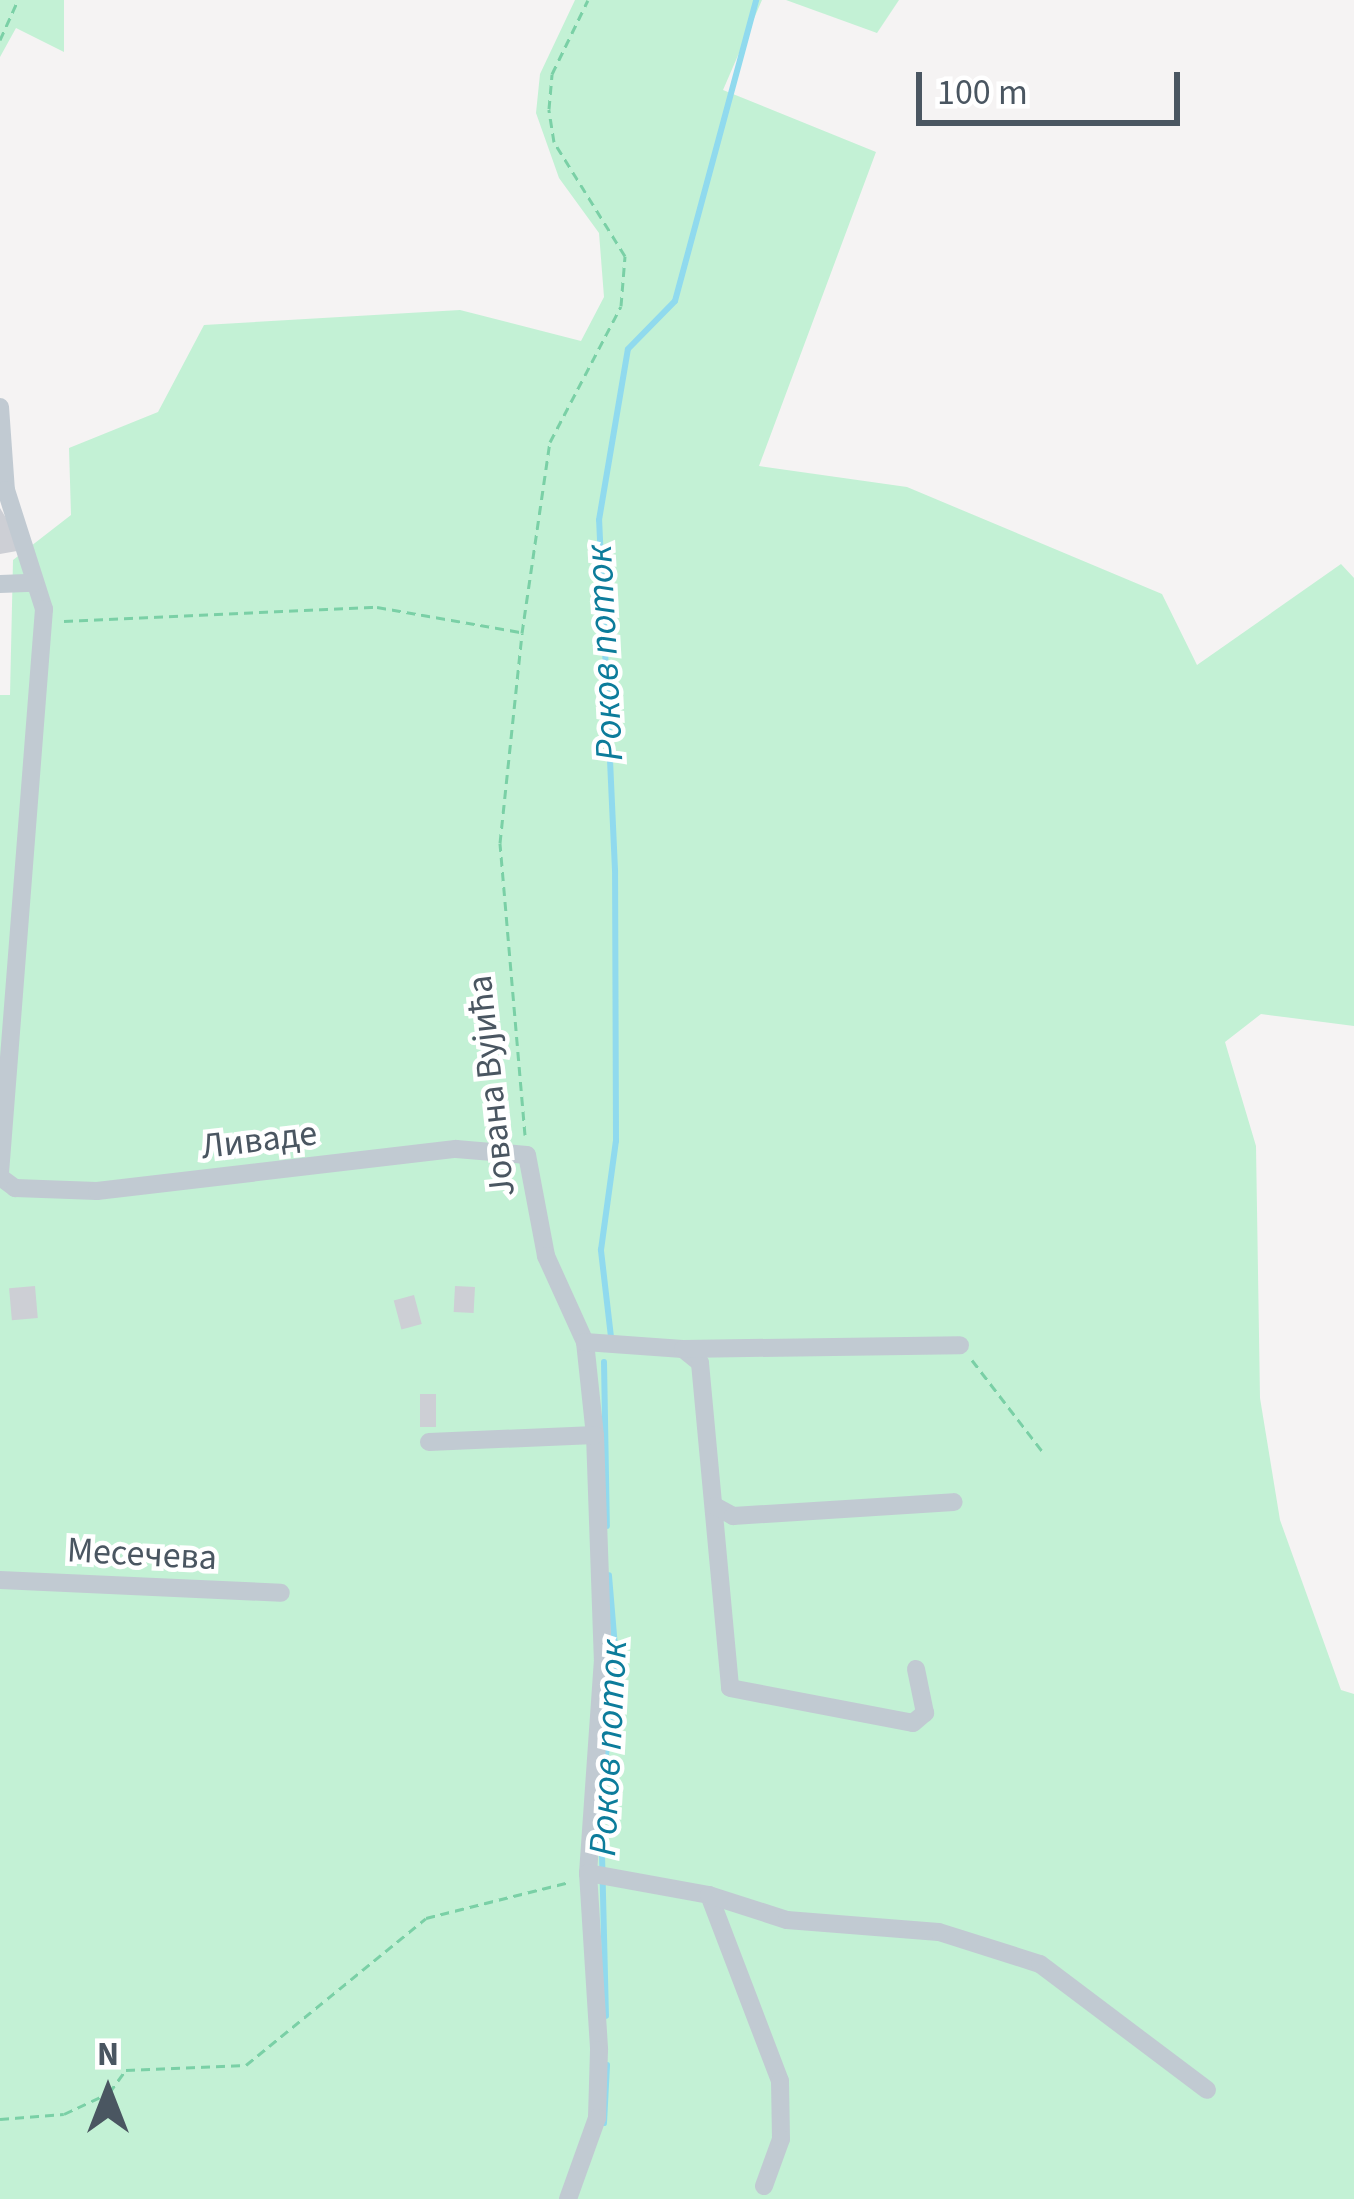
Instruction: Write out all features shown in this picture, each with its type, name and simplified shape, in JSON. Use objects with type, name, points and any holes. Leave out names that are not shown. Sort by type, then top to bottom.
[{"type":"street","name":"Ливаде","points":[[0,407],[6,490],[44,622],[0,1175],[15,1188],[97,1191],[473,1148],[527,1155]]},
{"type":"street","points":[[0,584],[33,583]]},
{"type":"street","name":"Јована Вујића","points":[[527,1155],[546,1256],[585,1342],[596,1436],[602,1659],[596,2118],[568,2199]]},
{"type":"street","points":[[585,1342],[683,1349],[960,1345]]},
{"type":"street","points":[[683,1349],[703,1374],[726,1675],[738,1694],[913,1723],[926,1713],[916,1669]]},
{"type":"street","points":[[430,1442],[596,1436]]},
{"type":"street","points":[[715,1506],[733,1516],[955,1502]]},
{"type":"street","name":"Месечева","points":[[0,1580],[280,1593]]},
{"type":"street","points":[[598,1873],[709,1894],[788,1920],[939,1932],[1040,1964],[1207,2090]]},
{"type":"street","points":[[709,1894],[780,2081],[782,2138],[764,2186]]},
{"type":"path","points":[[0,40],[18,0]]},
{"type":"path","name":"Јована Вујића","points":[[527,1155],[500,843],[522,633],[550,442],[621,306],[625,256],[554,142],[549,109],[552,74],[588,0]]},
{"type":"path","points":[[44,622],[377,607],[522,633]]},
{"type":"path","points":[[960,1345],[1042,1450]]},
{"type":"path","points":[[0,2119],[64,2114],[109,2093],[126,2070],[246,2065],[426,1918],[598,1873]]},
{"type":"green space","points":[[0,0],[64,0],[64,52],[16,28],[0,57]]},
{"type":"green space","points":[[575,0],[762,0],[723,90],[876,152],[759,466],[907,487],[1162,594],[1197,665],[1341,564],[1354,578],[1354,1026],[1261,1014],[1225,1042],[1256,1146],[1260,1398],[1280,1520],[1341,1690],[1354,1694],[1354,2199],[0,2199],[0,695],[10,695],[13,560],[71,515],[69,448],[158,412],[204,325],[460,310],[581,341],[604,297],[599,233],[559,178],[536,113],[540,74]]},
{"type":"green space","points":[[786,0],[899,0],[877,33]]},
{"type":"building","points":[[0,508],[14,531],[17,551],[0,554]]},
{"type":"building","points":[[35,1286],[38,1318],[12,1320],[9,1288]]},
{"type":"building","points":[[455,1286],[475,1287],[474,1313],[454,1312]]},
{"type":"building","points":[[414,1295],[422,1324],[401,1329],[394,1300]]},
{"type":"building","points":[[420,1394],[436,1394],[436,1427],[420,1427]]},
{"type":"waterway","name":"Роков поток","points":[[611,1337],[601,1250],[616,1141],[615,870],[599,520],[628,349],[675,301],[756,0]]},
{"type":"waterway","name":"Роков поток","points":[[604,1362],[607,1526]]},
{"type":"waterway","name":"Роков поток","points":[[604,1770],[617,1671],[609,1575]]},
{"type":"waterway","name":"Роков поток","points":[[601,1813],[606,2016]]},
{"type":"waterway","name":"Роков поток","points":[[604,2123],[607,2065]]}]
